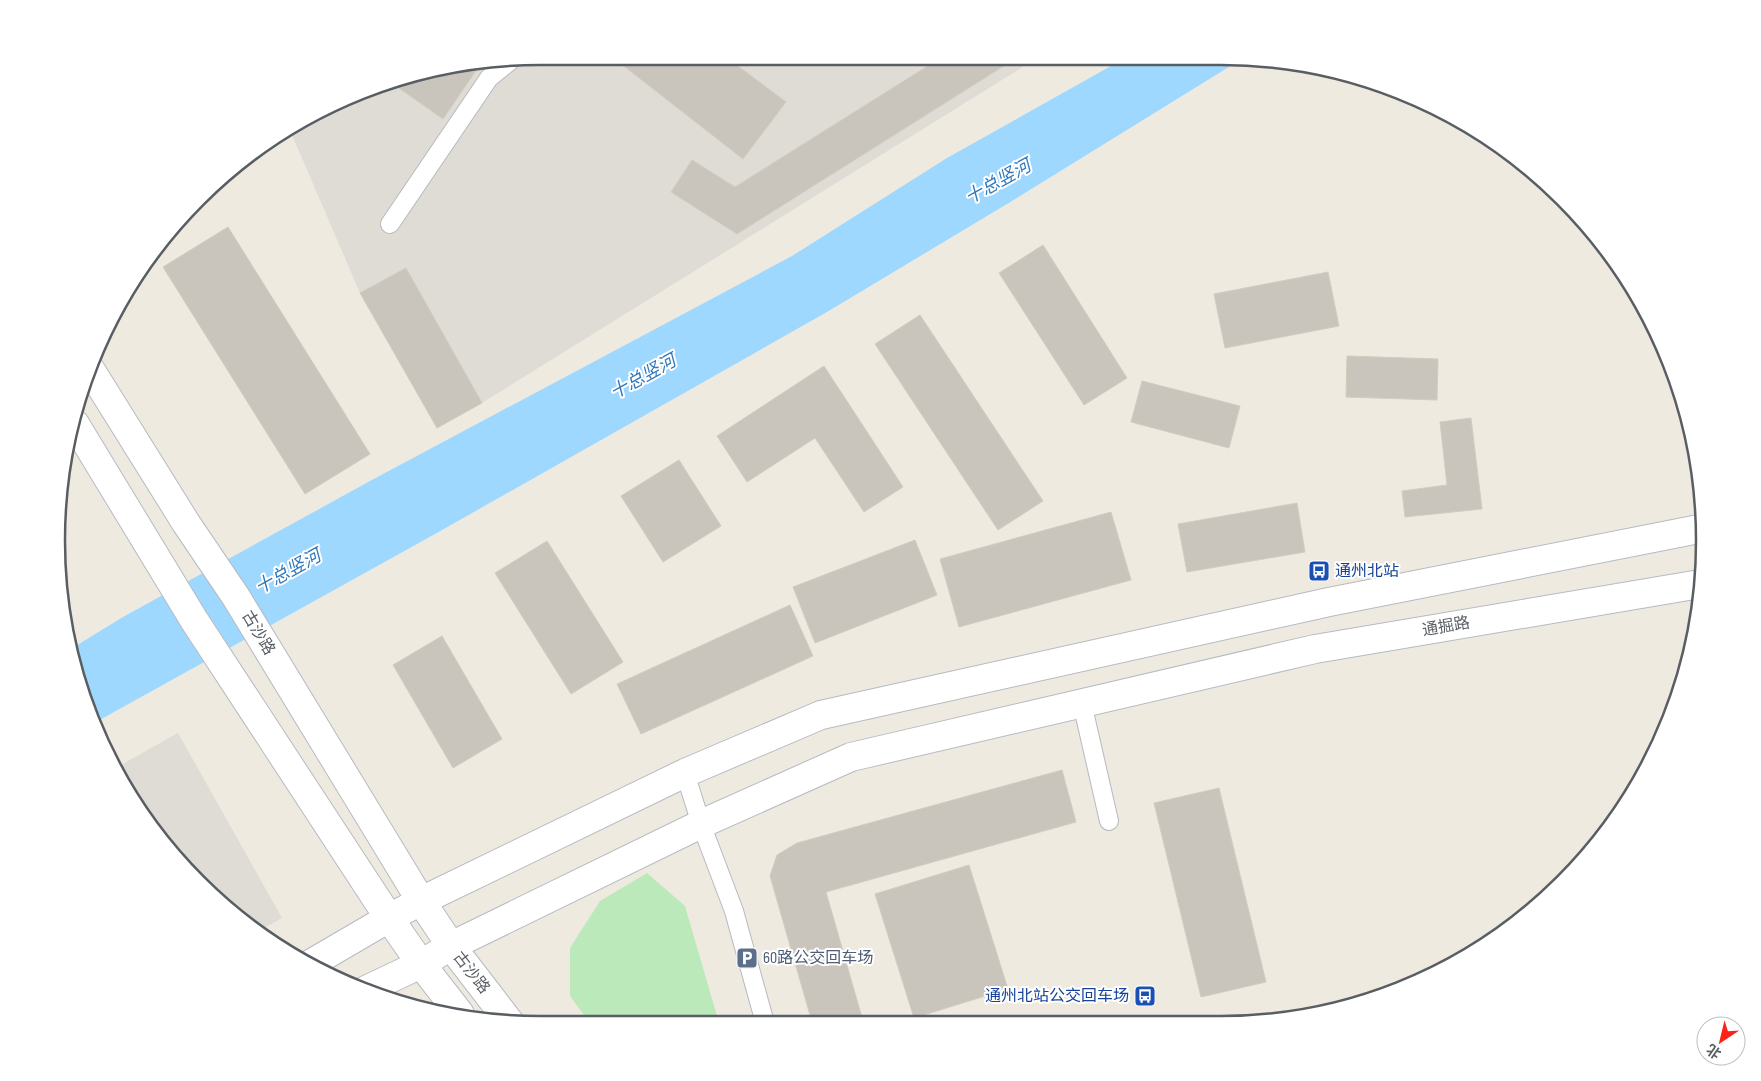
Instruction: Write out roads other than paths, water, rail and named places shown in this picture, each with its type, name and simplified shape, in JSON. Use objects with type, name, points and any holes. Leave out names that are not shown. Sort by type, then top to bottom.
[{"type":"main road","name":"古沙路","points":[[94,376],[186,523],[236,597],[421,901],[450,946],[504,1014]]},
{"type":"main road","points":[[78,428],[194,620],[389,918],[421,964],[456,1008]]},
{"type":"main road","points":[[317,960],[421,901],[685,773],[821,715],[1329,602],[1696,530]]},
{"type":"main road","name":"通掘路","points":[[421,964],[450,946],[701,824],[851,757],[1315,649],[1694,585]]},
{"type":"main road","points":[[375,986],[421,964]]},
{"type":"lane","points":[[390,224],[490,78],[503,67]]},
{"type":"lane","points":[[1082,703],[1109,820]]},
{"type":"lane","points":[[685,773],[701,824],[734,911],[763,1016]]},
{"type":"water","name":"十总竖河","points":[[1113,65],[1231,65],[1012,201],[827,312],[435,534],[100,720],[90,693],[77,645],[123,617],[370,481],[792,256],[947,158]]},
{"type":"place","name":"通州北站","points":[[1319,571]]},
{"type":"place","name":"60路公交回车场","points":[[747,958]]},
{"type":"place","name":"通州北站公交回车场","points":[[1145,996]]}]
